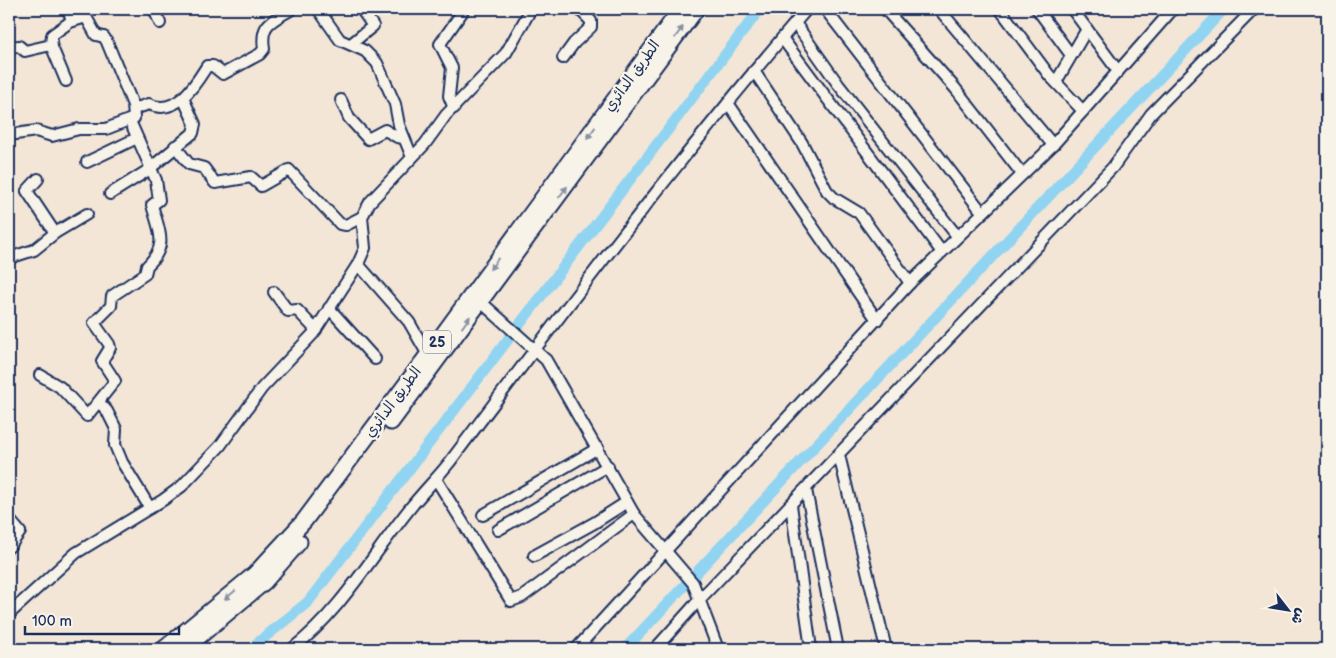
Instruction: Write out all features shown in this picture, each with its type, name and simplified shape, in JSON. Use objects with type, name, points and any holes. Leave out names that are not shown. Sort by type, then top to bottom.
[{"type":"highway","name":"الطريق الدائري","points":[[164,649],[255,574],[304,521],[681,9]]},
{"type":"highway","name":"الطريق الدائري","points":[[184,649],[264,582],[285,559],[481,302],[696,9]]},
{"type":"street","points":[[68,9],[72,21]]},
{"type":"street","points":[[154,9],[160,23]]},
{"type":"street","points":[[134,109],[149,104],[157,107],[173,104],[195,86],[207,66],[213,66],[223,74],[260,54],[264,49],[262,36],[267,24],[292,9]]},
{"type":"street","points":[[318,9],[340,40],[365,51],[377,63],[394,104],[412,157]]},
{"type":"street","points":[[351,44],[373,26],[361,9]]},
{"type":"street","points":[[9,614],[76,553],[182,486],[206,462],[231,433],[262,388],[316,330],[358,264],[366,248],[362,218],[374,196],[506,53],[531,9]]},
{"type":"street","points":[[563,58],[574,43],[591,27],[591,21],[580,9]]},
{"type":"street","points":[[292,649],[324,621],[412,506],[436,479],[534,348],[687,151],[807,9]]},
{"type":"street","points":[[826,9],[982,212]]},
{"type":"street","points":[[885,9],[954,88],[1022,174]]},
{"type":"street","points":[[939,9],[1053,145]]},
{"type":"street","points":[[1000,9],[1056,82],[1083,111]]},
{"type":"street","points":[[1037,9],[1071,56]]},
{"type":"street","points":[[1072,9],[1118,71]]},
{"type":"street","points":[[576,649],[910,283],[1053,145],[1173,9]]},
{"type":"street","points":[[655,649],[700,599],[1113,168],[1151,114],[1254,9]]},
{"type":"street","points":[[454,108],[449,93],[452,68],[440,44],[463,11]]},
{"type":"street","points":[[9,135],[36,131],[56,135],[79,129],[106,129],[130,120],[135,115],[105,38],[96,35],[86,17],[72,21],[52,35],[51,45],[66,81]]},
{"type":"street","points":[[795,23],[838,84],[957,236]]},
{"type":"street","points":[[1056,82],[1087,29]]},
{"type":"street","points":[[782,38],[941,251]]},
{"type":"street","points":[[9,46],[19,46],[24,51],[51,45]]},
{"type":"street","points":[[754,72],[802,143],[827,191],[834,198],[859,213],[910,283]]},
{"type":"street","points":[[110,194],[151,168],[175,146],[193,133],[195,129],[193,117],[182,98]]},
{"type":"street","points":[[341,100],[349,118],[368,139],[385,130],[397,138],[404,138]]},
{"type":"street","points":[[728,103],[876,320]]},
{"type":"street","points":[[40,375],[68,393],[86,415],[90,414],[116,379],[102,361],[109,349],[109,344],[94,323],[111,306],[112,296],[145,274],[147,266],[154,260],[160,250],[159,226],[152,205],[158,198],[151,168],[130,120]]},
{"type":"street","points":[[87,162],[137,138]]},
{"type":"street","points":[[175,146],[189,164],[202,166],[216,183],[249,177],[261,186],[289,170],[306,185],[340,224],[346,225],[362,218]]},
{"type":"street","points":[[38,179],[27,191],[55,233]]},
{"type":"street","points":[[9,258],[34,250],[55,233],[87,214]]},
{"type":"street","points":[[358,264],[409,322],[428,355]]},
{"type":"street","points":[[274,292],[288,311],[297,310],[316,330]]},
{"type":"street","points":[[481,302],[526,340],[546,360],[634,514],[693,583],[718,649]]},
{"type":"street","points":[[329,308],[376,359]]},
{"type":"street","points":[[99,402],[107,411],[116,429],[115,445],[122,462],[150,508]]},
{"type":"street","points":[[484,515],[598,448]]},
{"type":"street","points":[[839,456],[886,649]]},
{"type":"street","points":[[498,530],[608,466]]},
{"type":"street","points":[[436,479],[511,601],[522,597],[634,514]]},
{"type":"street","points":[[806,490],[838,649]]},
{"type":"street","points":[[534,556],[627,502]]},
{"type":"street","points":[[791,505],[811,649]]},
{"type":"street","points":[[9,519],[20,532],[9,547]]},
{"type":"waterway","points":[[250,649],[308,602],[760,9]]},
{"type":"waterway","points":[[625,649],[1224,9]]}]
